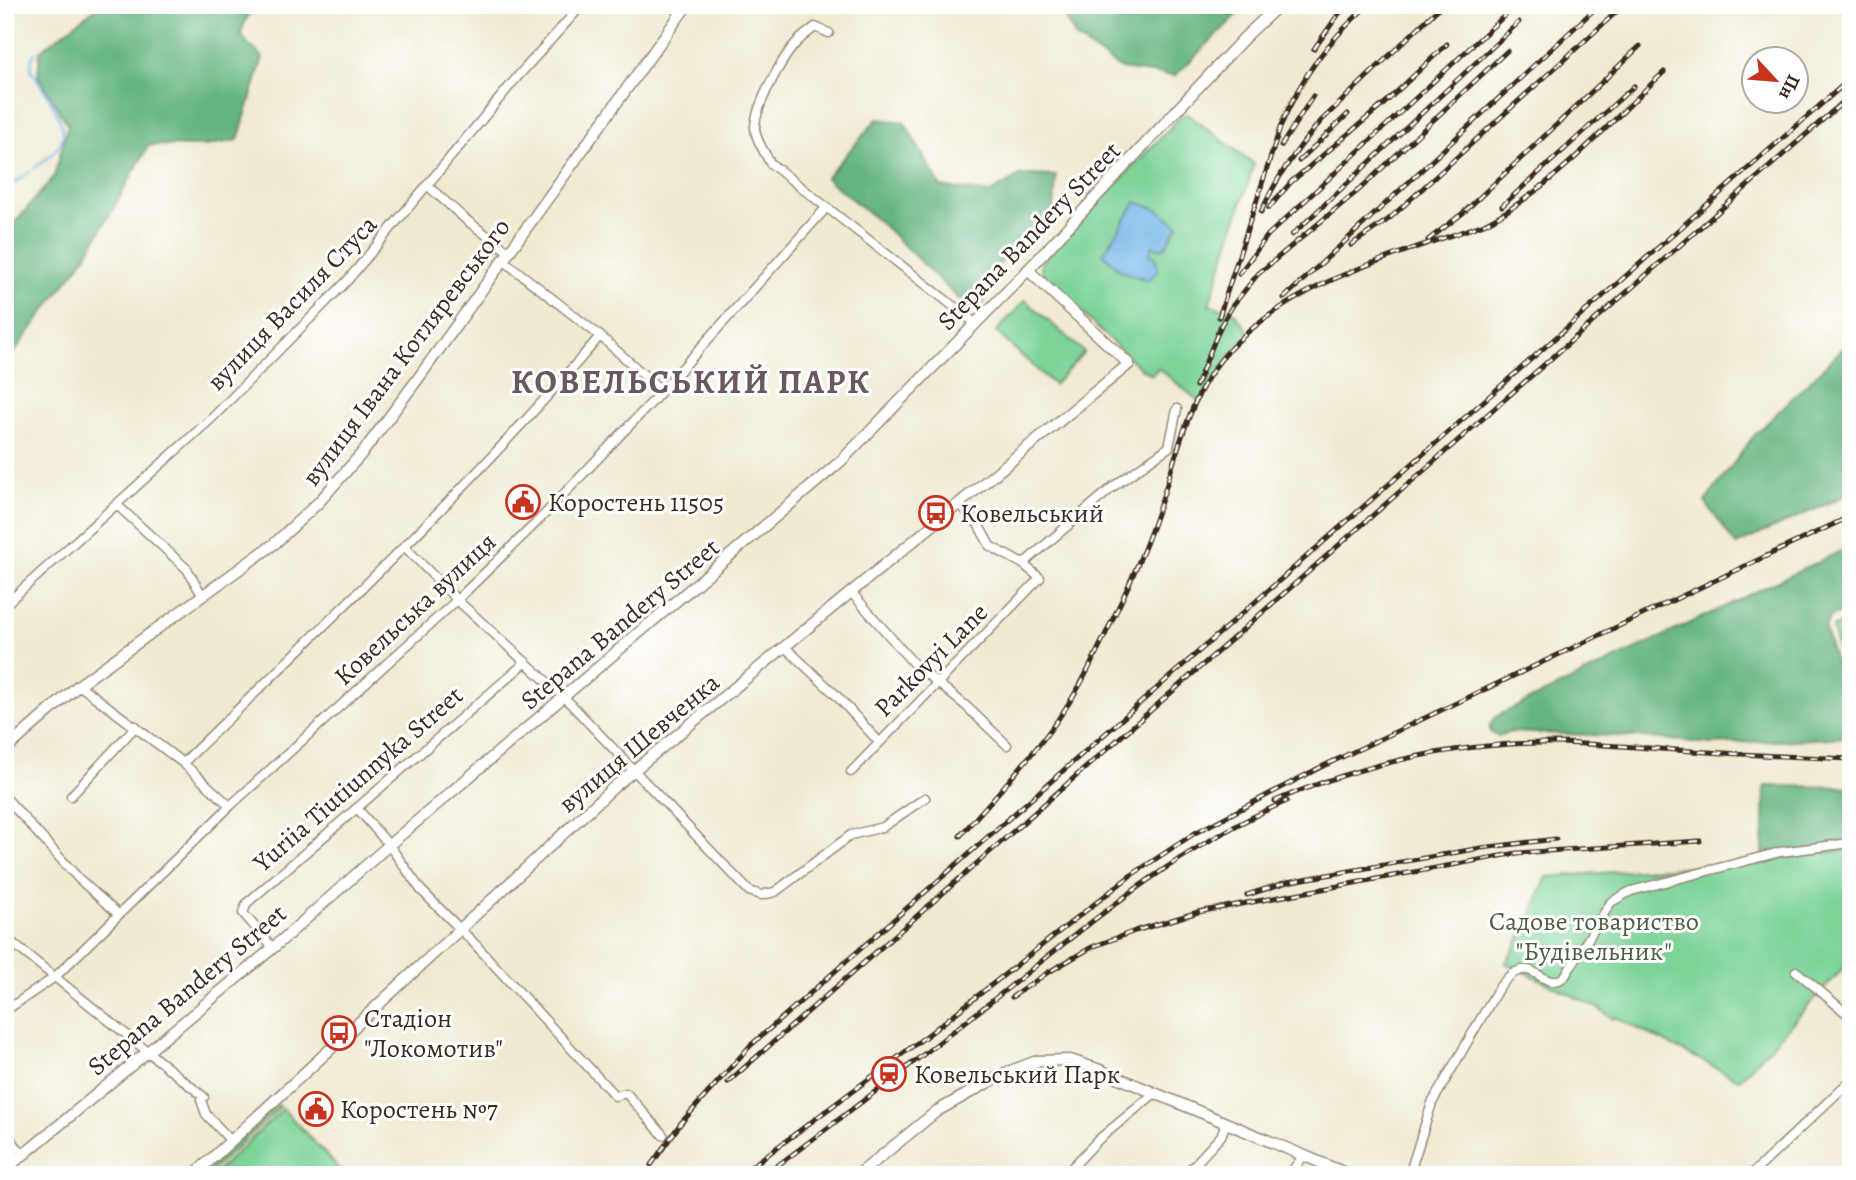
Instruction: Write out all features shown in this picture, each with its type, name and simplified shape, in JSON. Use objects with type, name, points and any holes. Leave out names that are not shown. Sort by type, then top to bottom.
[{"type":"street","name":"вулиця Василя Стуса","points":[[5,605],[212,418],[347,281],[519,75],[582,5]]},
{"type":"street","name":"вулиця Івана Котляревського","points":[[5,750],[79,685],[274,544],[319,502],[363,452],[687,5]]},
{"type":"street","name":"Stepana Bandery Street","points":[[5,1170],[272,948],[389,845],[841,461],[1028,270],[1244,38],[1279,5]]},
{"type":"street","points":[[829,33],[815,27],[798,41],[785,58],[758,111],[755,127],[758,140],[770,163],[975,323]]},
{"type":"street","points":[[428,186],[661,390]]},
{"type":"street","name":"Ковельська вулиця","points":[[5,1012],[55,977],[230,806],[457,600],[540,520],[826,208]]},
{"type":"street","name":"вулиця Шевченка","points":[[194,1175],[635,769],[786,648],[1129,364],[1028,270]]},
{"type":"street","points":[[183,763],[405,547],[550,395],[600,336]]},
{"type":"street","points":[[960,504],[978,524],[990,546],[1023,564],[1114,486],[1169,447],[1177,409]]},
{"type":"street","points":[[117,505],[187,569],[202,595]]},
{"type":"street","points":[[405,547],[457,600],[565,698],[749,891],[761,895],[775,892],[851,835],[883,827],[925,798]]},
{"type":"street","name":"Parkovyi Lane","points":[[851,772],[1040,578],[1023,564]]},
{"type":"street","points":[[852,593],[913,663],[966,706],[1007,745]]},
{"type":"street","points":[[786,648],[835,694],[879,742]]},
{"type":"street","name":"Yuriia Tiutiunnyka Street","points":[[272,948],[243,913],[247,903],[526,662]]},
{"type":"street","points":[[79,685],[183,763],[230,806]]},
{"type":"street","points":[[71,796],[136,726]]},
{"type":"street","points":[[5,797],[79,879],[118,914]]},
{"type":"street","points":[[357,808],[389,845],[421,890],[615,1096],[626,1093],[663,1135]]},
{"type":"street","points":[[1409,1175],[1432,1102],[1497,989],[1510,976],[1526,969],[1552,982],[1558,981],[1564,976],[1611,902],[1632,891],[1780,852],[1851,843]]},
{"type":"street","points":[[5,937],[204,1097],[201,1100],[206,1114],[230,1141]]},
{"type":"street","points":[[1796,971],[1851,1017]]},
{"type":"street","points":[[858,1175],[937,1111],[1005,1073],[1037,1061],[1070,1060],[1100,1070],[1350,1175]]},
{"type":"street","points":[[1751,1175],[1851,1080]]},
{"type":"street","points":[[1065,1175],[1098,1140],[1155,1093]]},
{"type":"street","points":[[1185,1175],[1221,1136],[1227,1123]]},
{"type":"street","points":[[5,1132],[23,1156]]},
{"type":"street","points":[[1289,1175],[1304,1155]]},
{"type":"green space","points":[[100,5],[257,5],[246,19],[241,33],[248,44],[263,57],[238,140],[205,146],[149,145],[86,256],[5,364],[5,243],[11,227],[54,177],[68,125],[38,76],[40,51]]},
{"type":"green space","points":[[1058,5],[1247,5],[1175,76],[1121,69],[1076,38]]},
{"type":"green space","points":[[1187,114],[1254,164],[1209,305],[1233,311],[1251,334],[1229,357],[1200,402],[1158,368],[1152,375],[1141,369],[1048,281],[1041,267],[1042,262],[1181,116]]},
{"type":"green space","points":[[877,119],[904,122],[941,187],[990,193],[1021,175],[1056,176],[1054,210],[997,266],[983,304],[964,304],[883,225],[826,178]]},
{"type":"green space","points":[[1025,300],[1084,352],[1054,385],[996,332]]},
{"type":"green space","points":[[1851,340],[1851,493],[1736,545],[1705,502],[1753,437]]},
{"type":"green space","points":[[1851,546],[1851,608],[1830,617],[1825,629],[1836,666],[1843,674],[1851,675],[1851,737],[1712,744],[1641,737],[1511,732],[1498,736],[1490,732],[1490,725],[1495,717]]},
{"type":"green space","points":[[1851,619],[1851,666],[1842,666],[1832,628]]},
{"type":"green space","points":[[1765,786],[1851,787],[1851,849],[1763,861]]},
{"type":"green space","name":"Садове товариство \"Будівельник\"","points":[[1851,849],[1851,960],[1738,1079],[1615,1017],[1613,1019],[1600,1009],[1506,963],[1529,923],[1547,877],[1763,861]]},
{"type":"green space","points":[[278,1104],[280,1107],[207,1175],[201,1175]]},
{"type":"green space","points":[[283,1109],[345,1175],[213,1175]]},
{"type":"water","points":[[1136,202],[1157,209],[1178,225],[1165,247],[1162,249],[1152,246],[1150,254],[1155,257],[1158,271],[1148,280],[1121,271],[1103,254]]},
{"type":"waterway","points":[[35,53],[31,69],[57,114],[63,132],[57,148],[35,168]]},
{"type":"waterway","points":[[5,189],[30,172]]},
{"type":"railway","points":[[1314,49],[1345,5]]},
{"type":"railway","points":[[1219,317],[1281,125],[1298,89],[1317,60],[1368,5]]},
{"type":"railway","points":[[1261,212],[1288,164],[1322,120],[1442,5]]},
{"type":"railway","points":[[1239,274],[1268,235],[1516,5]]},
{"type":"railway","points":[[1284,298],[1599,5]]},
{"type":"railway","points":[[1351,245],[1389,219],[1624,5]]},
{"type":"railway","points":[[1292,235],[1519,22]]},
{"type":"railway","points":[[1269,208],[1291,182],[1385,103],[1447,44]]},
{"type":"railway","points":[[1428,240],[1463,213],[1640,46]]},
{"type":"railway","points":[[1196,386],[1221,325],[1258,274],[1361,188],[1507,51]]},
{"type":"railway","points":[[960,836],[1030,756],[1062,714],[1089,668],[1144,549],[1188,420],[1208,378],[1221,359],[1263,320],[1322,285],[1386,258],[1484,224],[1508,210],[1532,194],[1578,155],[1664,72]]},
{"type":"railway","points":[[651,1165],[681,1123],[750,1046],[1851,78]]},
{"type":"railway","points":[[1502,206],[1634,86]]},
{"type":"railway","points":[[728,1082],[1851,95]]},
{"type":"railway","points":[[1281,146],[1313,96]]},
{"type":"railway","points":[[1299,161],[1348,114]]},
{"type":"railway","points":[[740,1175],[929,1034],[1130,876],[1195,833],[1319,768],[1851,516]]},
{"type":"railway","points":[[1275,801],[1332,779],[1391,762],[1511,744],[1594,744],[1851,759]]},
{"type":"railway","points":[[765,1175],[1136,889],[1208,842],[1287,801]]},
{"type":"railway","points":[[1247,895],[1287,882],[1481,848],[1556,839]]},
{"type":"railway","points":[[1012,997],[1092,947],[1198,912],[1517,853],[1700,841]]},
{"type":"place","name":"Коростень 11505","points":[[523,502]]},
{"type":"place","name":"Ковельський","points":[[936,513]]},
{"type":"place","name":"Стадіон \"Локомотив\"","points":[[339,1033]]},
{"type":"place","name":"Ковельський Парк","points":[[889,1074]]},
{"type":"place","name":"Коростень №7","points":[[316,1109]]},
{"type":"district","name":"КОВЕЛЬСЬКИЙ ПАРК","points":[[691,381]]}]
